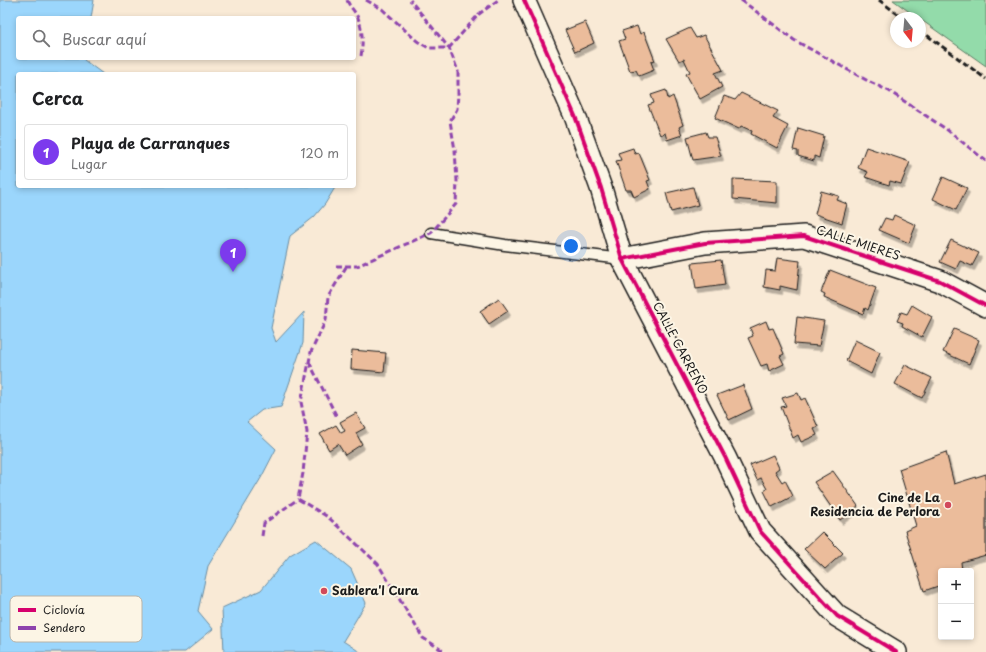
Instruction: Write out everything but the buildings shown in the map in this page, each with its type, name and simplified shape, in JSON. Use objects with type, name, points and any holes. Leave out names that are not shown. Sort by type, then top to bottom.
[{"type":"street","name":"CALLE CARREÑO","points":[[524,0],[578,124],[602,188],[622,259],[725,457],[760,531],[837,616],[896,652]]},
{"type":"street","name":"CALLE MIERES","points":[[622,259],[704,243],[804,236],[940,281],[986,306]]},
{"type":"lane","points":[[430,233],[504,245],[622,259]]},
{"type":"green space","points":[[893,0],[986,0],[986,66],[926,23],[926,12],[910,12]]},
{"type":"water","points":[[0,0],[94,0],[91,16],[16,16],[16,60],[84,60],[100,72],[16,72],[16,188],[335,188],[325,204],[314,217],[290,236],[271,328],[276,342],[304,312],[303,343],[281,407],[262,410],[247,422],[276,449],[261,478],[208,566],[198,611],[213,629],[185,652],[0,652]]},
{"type":"water","points":[[316,540],[351,569],[366,603],[343,641],[360,652],[224,652],[222,608],[261,590],[290,555]]},
{"type":"railway","points":[[879,0],[895,12]]},
{"type":"railway","points":[[926,34],[986,79]]},
{"type":"marked path","points":[[347,0],[357,16],[360,25],[362,41],[361,56]]},
{"type":"marked path","points":[[366,0],[382,9],[417,41],[429,48],[449,48],[479,14],[498,0]]},
{"type":"marked path","points":[[336,266],[357,266],[431,233],[456,204],[457,181],[455,150],[450,121],[457,109],[458,71],[449,48],[410,0]]},
{"type":"marked path","points":[[741,0],[794,40],[889,91],[946,129],[986,161]]},
{"type":"marked path","points":[[346,267],[328,297],[326,320],[311,352],[301,402],[307,432],[303,473],[298,499],[328,517],[378,564],[423,638],[445,652]]},
{"type":"marked path","points":[[309,362],[337,417]]},
{"type":"marked path","points":[[262,536],[264,523],[298,499]]},
{"type":"cycle path","points":[[524,0],[575,116],[601,188],[622,259],[725,457],[760,531],[837,616],[896,652]]},
{"type":"cycle path","points":[[622,259],[705,243],[804,236],[940,281],[986,306]]},
{"type":"place","name":"Playa de Carranques","points":[[233,272]]},
{"type":"place","name":"Cine de La Residencia de Perlora","points":[[948,505]]},
{"type":"place","name":"Sablera'l Cura","points":[[324,591]]}]
